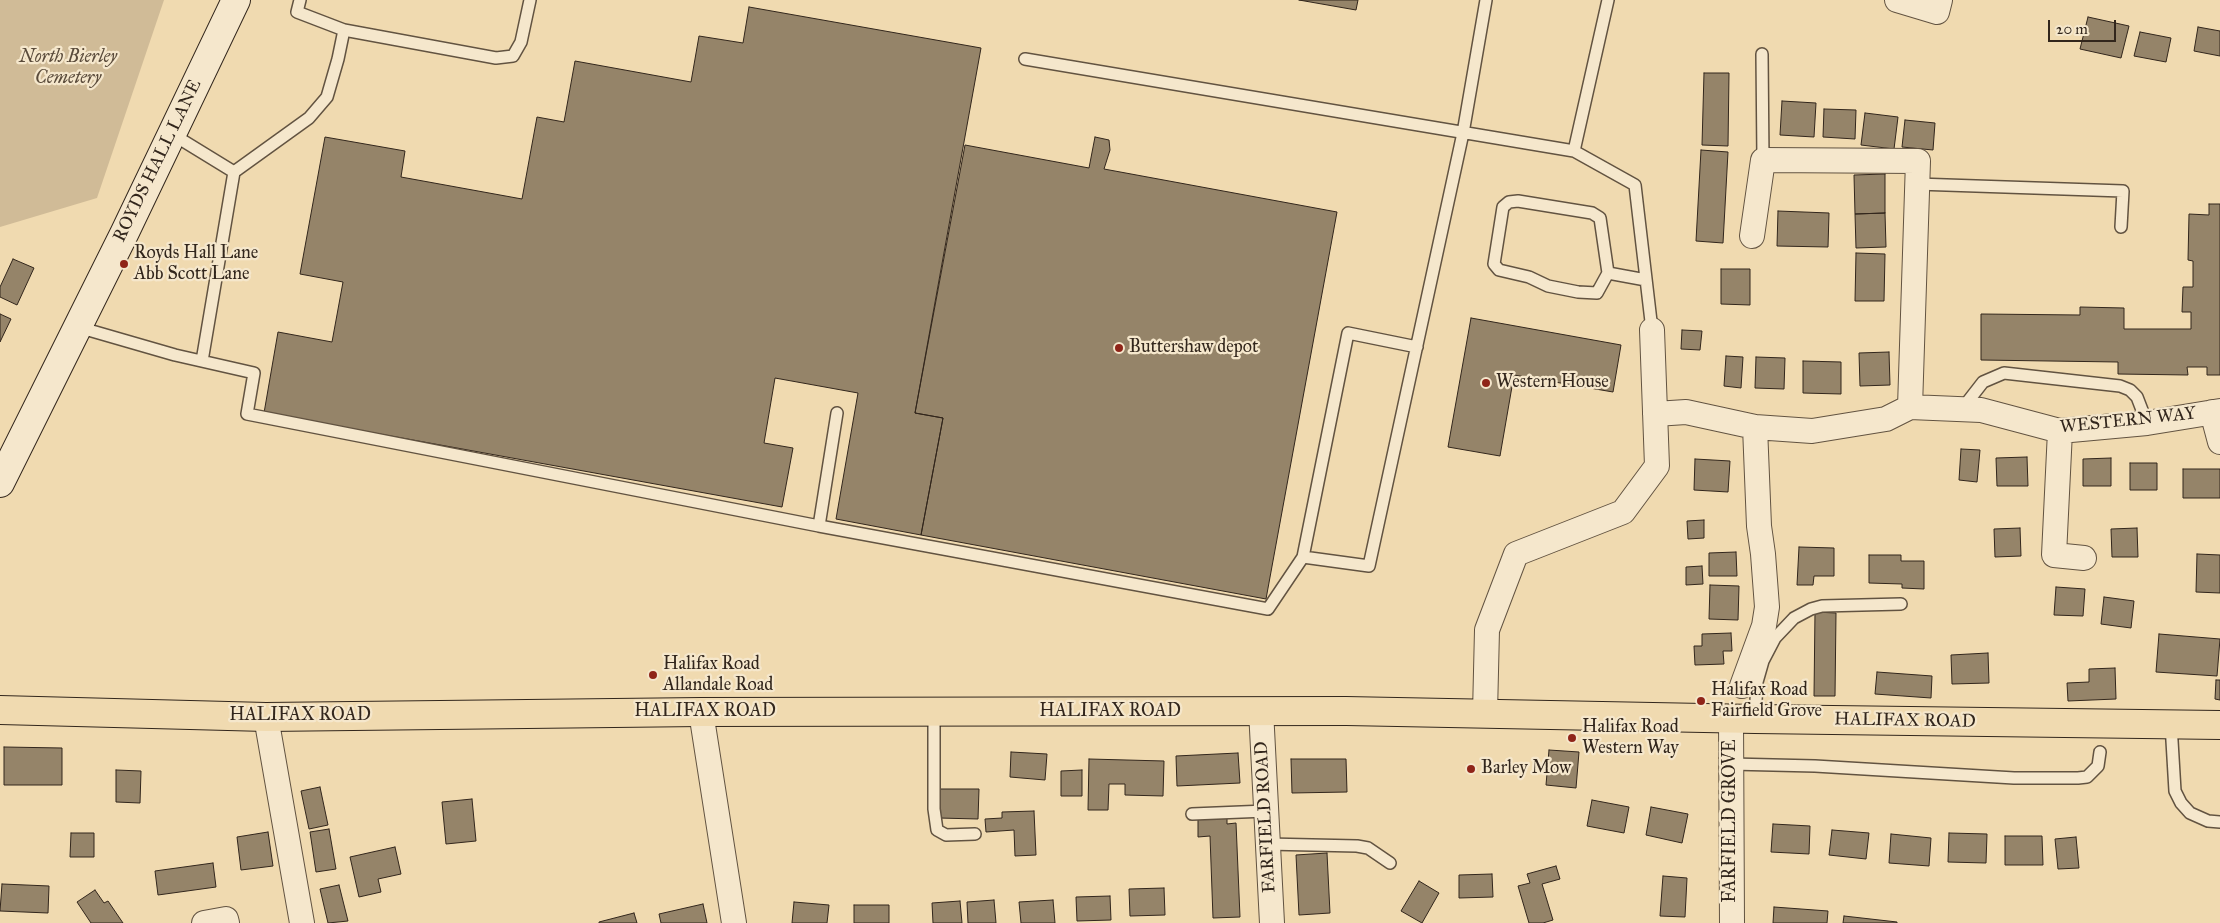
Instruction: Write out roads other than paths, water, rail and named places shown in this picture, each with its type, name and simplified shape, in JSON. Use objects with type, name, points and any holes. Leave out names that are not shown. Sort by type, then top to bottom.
[{"type":"highway","name":"HALIFAX ROAD","points":[[0,710],[266,717],[701,712],[934,713],[1260,710],[2220,725]]},
{"type":"street","name":"ROYDS HALL LANE","points":[[0,483],[236,0]]},
{"type":"street","points":[[1897,0],[1937,12],[1940,0]]},
{"type":"street","points":[[1655,414],[1686,412],[1755,427],[1812,430],[1886,420],[1910,407],[1918,161],[1763,160],[1752,236]]},
{"type":"street","points":[[1485,713],[1487,630],[1516,554],[1623,512],[1657,466],[1652,330]]},
{"type":"street","name":"WESTERN WAY","points":[[1910,407],[1981,410],[2060,431],[2147,423],[2216,412]]},
{"type":"street","points":[[2216,412],[2220,442]]},
{"type":"street","points":[[1742,686],[1764,626],[1767,607],[1759,526],[1755,427]]},
{"type":"street","points":[[2060,431],[2054,555],[2084,558]]},
{"type":"street","name":"FARFIELD ROAD","points":[[1260,710],[1272,923]]},
{"type":"street","points":[[701,712],[734,923]]},
{"type":"street","points":[[266,717],[302,923]]},
{"type":"street","name":"FARFIELD GROVE","points":[[1732,923],[1731,764],[1743,719]]},
{"type":"street","points":[[204,923],[226,919],[227,923]]},
{"type":"lane","points":[[300,0],[297,12],[344,30],[496,58],[513,56],[521,42],[530,0]]},
{"type":"lane","points":[[1304,557],[1369,566],[1463,133],[1486,0]]},
{"type":"lane","points":[[1574,151],[1608,0]]},
{"type":"lane","points":[[202,361],[234,172],[309,118],[327,97],[344,30]]},
{"type":"lane","points":[[1762,54],[1763,160]]},
{"type":"lane","points":[[1025,59],[1574,151],[1634,185],[1652,330]]},
{"type":"lane","points":[[172,134],[234,172]]},
{"type":"lane","points":[[1917,184],[2123,191],[2121,227]]},
{"type":"lane","points":[[1518,201],[1592,212],[1600,218],[1608,274],[1597,293],[1578,292],[1548,286],[1529,277],[1499,270],[1494,264],[1503,207],[1509,202],[1518,201]]},
{"type":"lane","points":[[1608,274],[1646,280]]},
{"type":"lane","points":[[76,327],[175,355],[254,373],[248,414],[818,526],[1268,610],[1304,557],[1348,333],[1417,347]]},
{"type":"lane","points":[[1962,409],[1983,382],[2004,373],[2120,386],[2130,390],[2137,397],[2147,423]]},
{"type":"lane","points":[[818,526],[837,413]]},
{"type":"lane","points":[[1743,719],[1763,661],[1775,638],[1794,618],[1811,608],[1822,606],[1901,604]]},
{"type":"lane","points":[[934,713],[934,809],[937,830],[946,835],[975,834]]},
{"type":"lane","points":[[2171,724],[2175,791],[2181,804],[2190,813],[2208,822],[2220,822]]},
{"type":"lane","points":[[1731,764],[1815,766],[2014,778],[2078,778],[2087,777],[2098,766],[2100,752]]},
{"type":"lane","points":[[1192,814],[1266,811]]},
{"type":"lane","points":[[1268,844],[1357,846],[1368,848],[1390,863]]},
{"type":"place","name":"Royds Hall Lane Abb Scott Lane","points":[[124,264]]},
{"type":"place","name":"Buttershaw depot","points":[[1119,348]]},
{"type":"place","name":"Western House","points":[[1486,383]]},
{"type":"place","name":"Halifax Road Allandale Road","points":[[653,675]]},
{"type":"place","name":"Halifax Road Fairfield Grove","points":[[1701,701]]},
{"type":"place","name":"Halifax Road Western Way","points":[[1572,738]]},
{"type":"place","name":"Barley Mow","points":[[1471,769]]},
{"type":"park label","name":"North Bierley Cemetery","points":[[68,68]]}]
